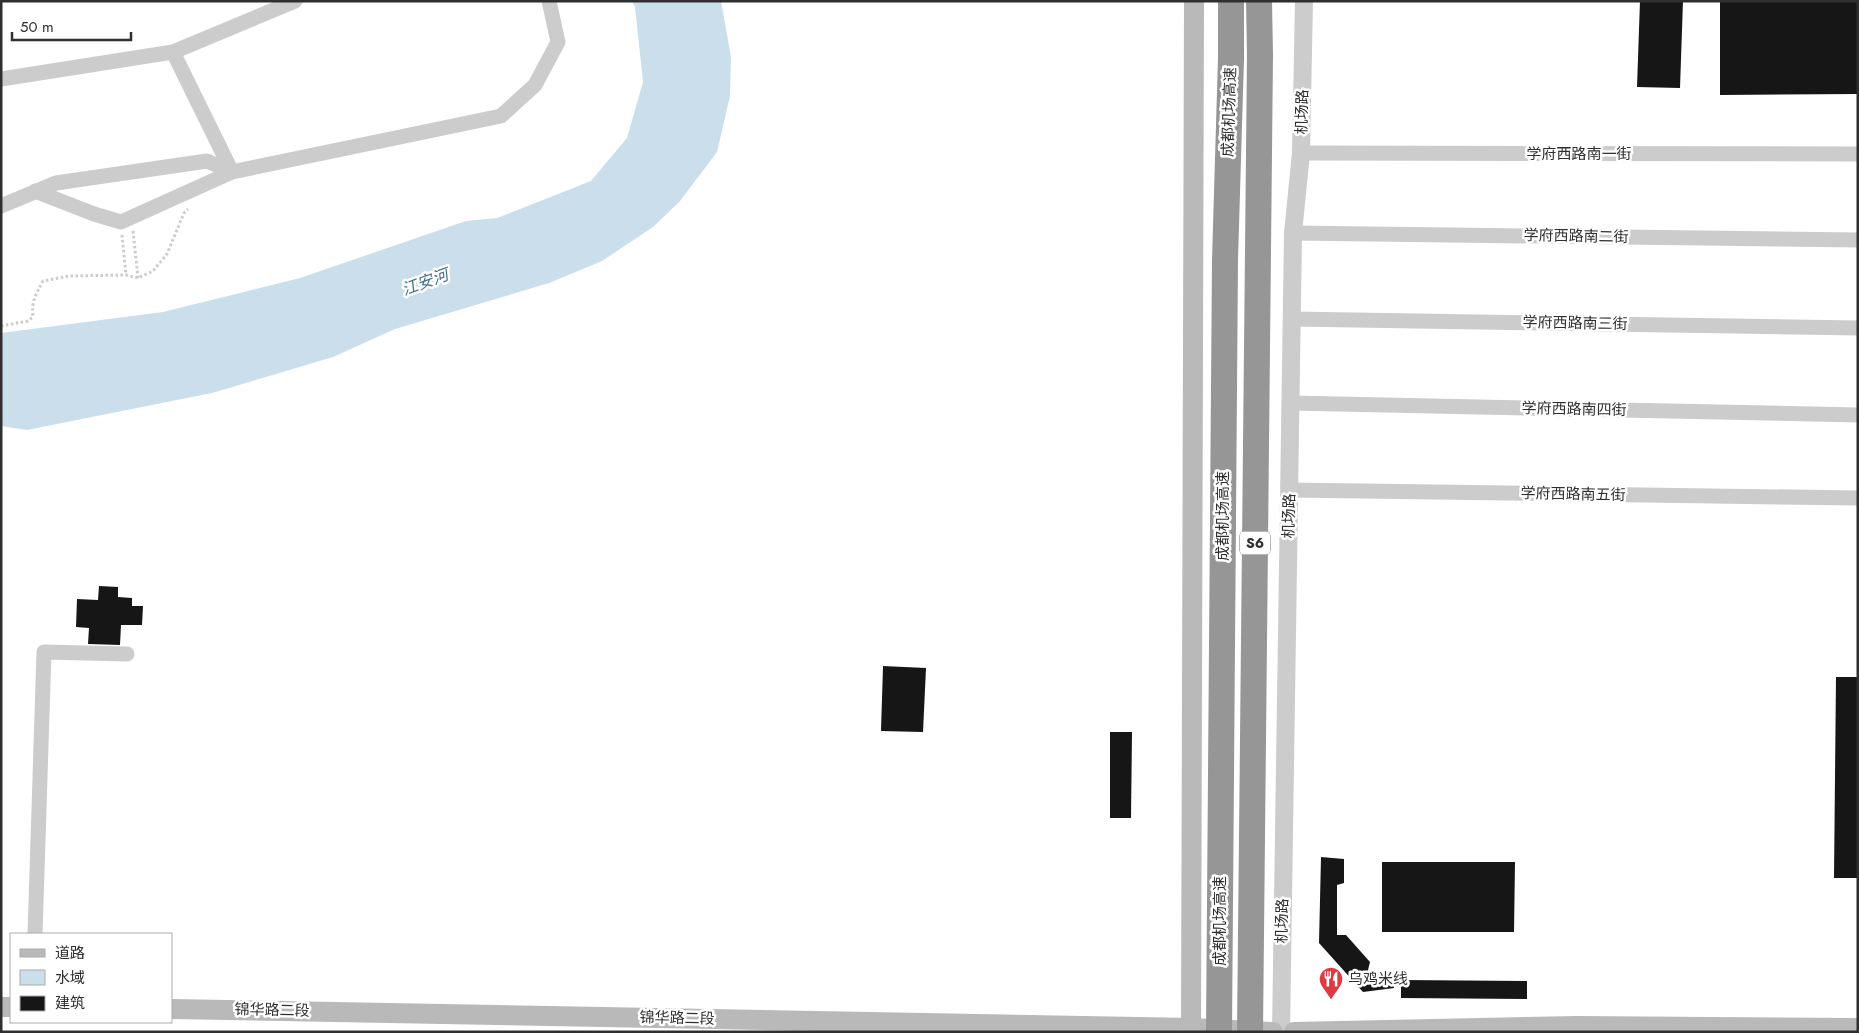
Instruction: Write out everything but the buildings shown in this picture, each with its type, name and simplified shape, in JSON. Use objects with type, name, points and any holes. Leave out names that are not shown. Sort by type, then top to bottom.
[{"type":"highway","name":"成都机场高速","points":[[1219,1032],[1225,270],[1231,1]]},
{"type":"highway","name":"成都机场高速","points":[[1250,1032],[1259,1]]},
{"type":"main road","points":[[1191,1030],[1194,1]]},
{"type":"main road","name":"锦华路二段","points":[[172,1009],[516,1014],[1273,1032]]},
{"type":"main road","points":[[1294,1032],[1577,1026],[1858,1028]]},
{"type":"street","points":[[1,79],[173,52],[295,1]]},
{"type":"street","points":[[35,191],[94,214],[126,220],[232,172],[501,116],[535,85],[558,42],[550,1]]},
{"type":"street","name":"机场路","points":[[1281,1032],[1293,233],[1301,154],[1304,1]]},
{"type":"street","points":[[173,52],[232,172]]},
{"type":"street","name":"学府西路南一街","points":[[1301,154],[1858,154]]},
{"type":"street","points":[[1,206],[56,183],[206,161],[232,172]]},
{"type":"street","name":"学府西路南二街","points":[[1293,233],[1858,240]]},
{"type":"street","name":"学府西路南三街","points":[[1292,318],[1858,328]]},
{"type":"street","name":"学府西路南四街","points":[[1291,403],[1858,415]]},
{"type":"street","name":"学府西路南五街","points":[[1289,490],[1858,498]]},
{"type":"street","points":[[34,933],[44,652],[127,654]]},
{"type":"path","points":[[1,326],[28,321],[33,317],[31,306],[34,296],[43,282],[69,276],[126,275],[138,278],[154,270],[167,254],[184,213],[193,206],[190,191]]},
{"type":"path","points":[[126,220],[138,278]]},
{"type":"path","points":[[126,220],[126,275]]},
{"type":"water","name":"江安河","points":[[632,1],[721,1],[731,57],[730,96],[717,152],[680,201],[653,227],[602,261],[549,283],[395,329],[333,357],[212,393],[27,430],[1,426],[1,333],[163,312],[300,278],[466,221],[497,218],[591,181],[627,138],[643,82],[635,7]]},
{"type":"place","name":"乌鸡米线","points":[[1331,1000]]}]
